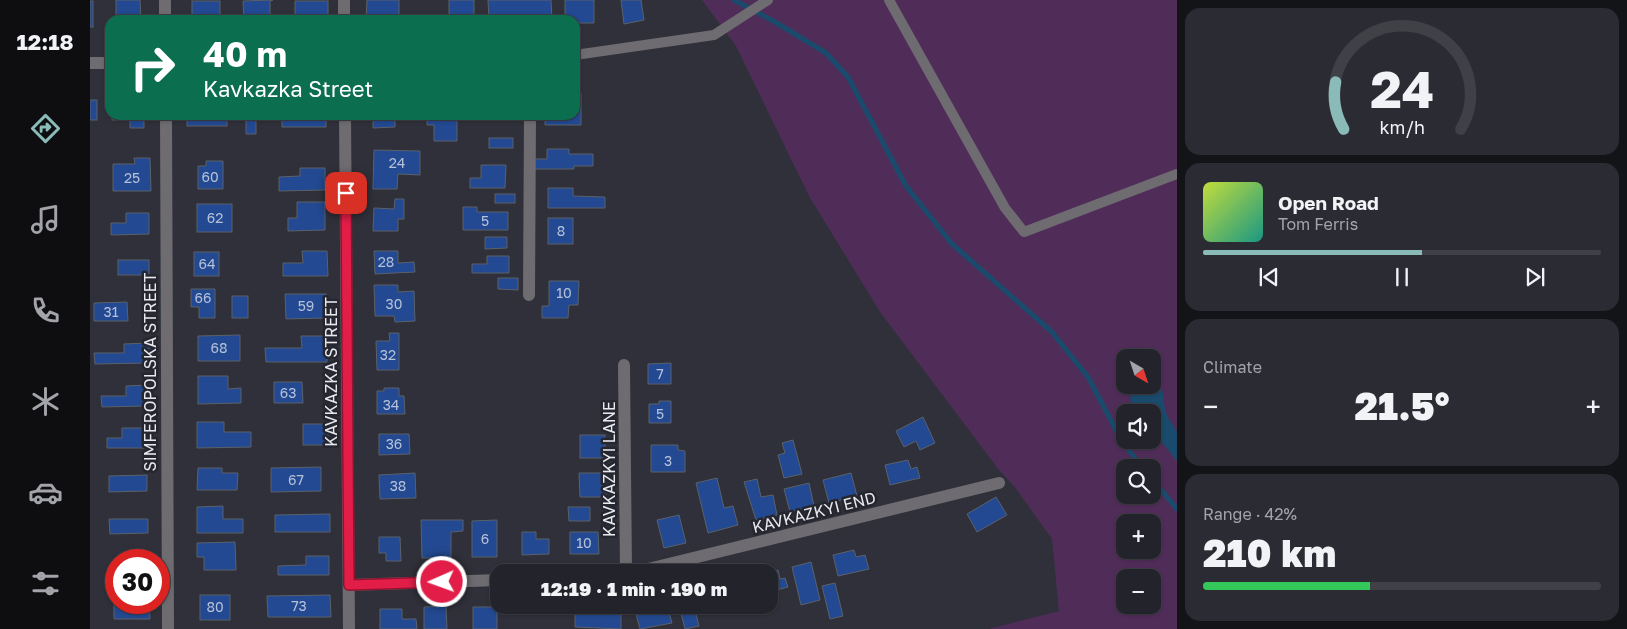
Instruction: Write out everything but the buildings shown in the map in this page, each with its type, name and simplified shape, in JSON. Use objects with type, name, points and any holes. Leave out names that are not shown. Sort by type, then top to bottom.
[{"type":"street","points":[[165,0],[165,15]]},
{"type":"street","points":[[344,0],[344,15]]},
{"type":"street","points":[[90,63],[105,63]]},
{"type":"street","name":"SIMFEROPOLSKA STREET","points":[[166,120],[168,629]]},
{"type":"street","name":"KAVKAZKA STREET","points":[[345,120],[349,629]]},
{"type":"street","points":[[529,295],[530,120]]},
{"type":"street","name":"KAVKAZKYI LANE","points":[[624,365],[626,564]]},
{"type":"street","name":"KAVKAZKYI END","points":[[669,564],[1000,483]]},
{"type":"street","points":[[349,585],[490,580]]},
{"type":"lane","points":[[580,54],[714,36],[768,0]]},
{"type":"lane","points":[[889,0],[1005,208],[1024,232],[1177,174]]},
{"type":"shaded area","points":[[702,0],[1177,0],[1177,629],[989,629],[1059,611],[1052,539],[1014,486],[999,470],[880,312],[809,196],[736,46]]},
{"type":"water","points":[[1161,387],[1167,415],[1177,433],[1177,461],[1161,441],[1161,404],[1132,404],[1130,400],[1131,394],[1161,394]]},
{"type":"waterway","points":[[734,0],[826,53],[848,77],[906,186],[952,244],[1051,331],[1088,377],[1123,443],[1136,459]]},
{"type":"waterway","points":[[1161,490],[1177,509]]},
{"type":"route","points":[[346,193],[349,585],[442,582]]}]
